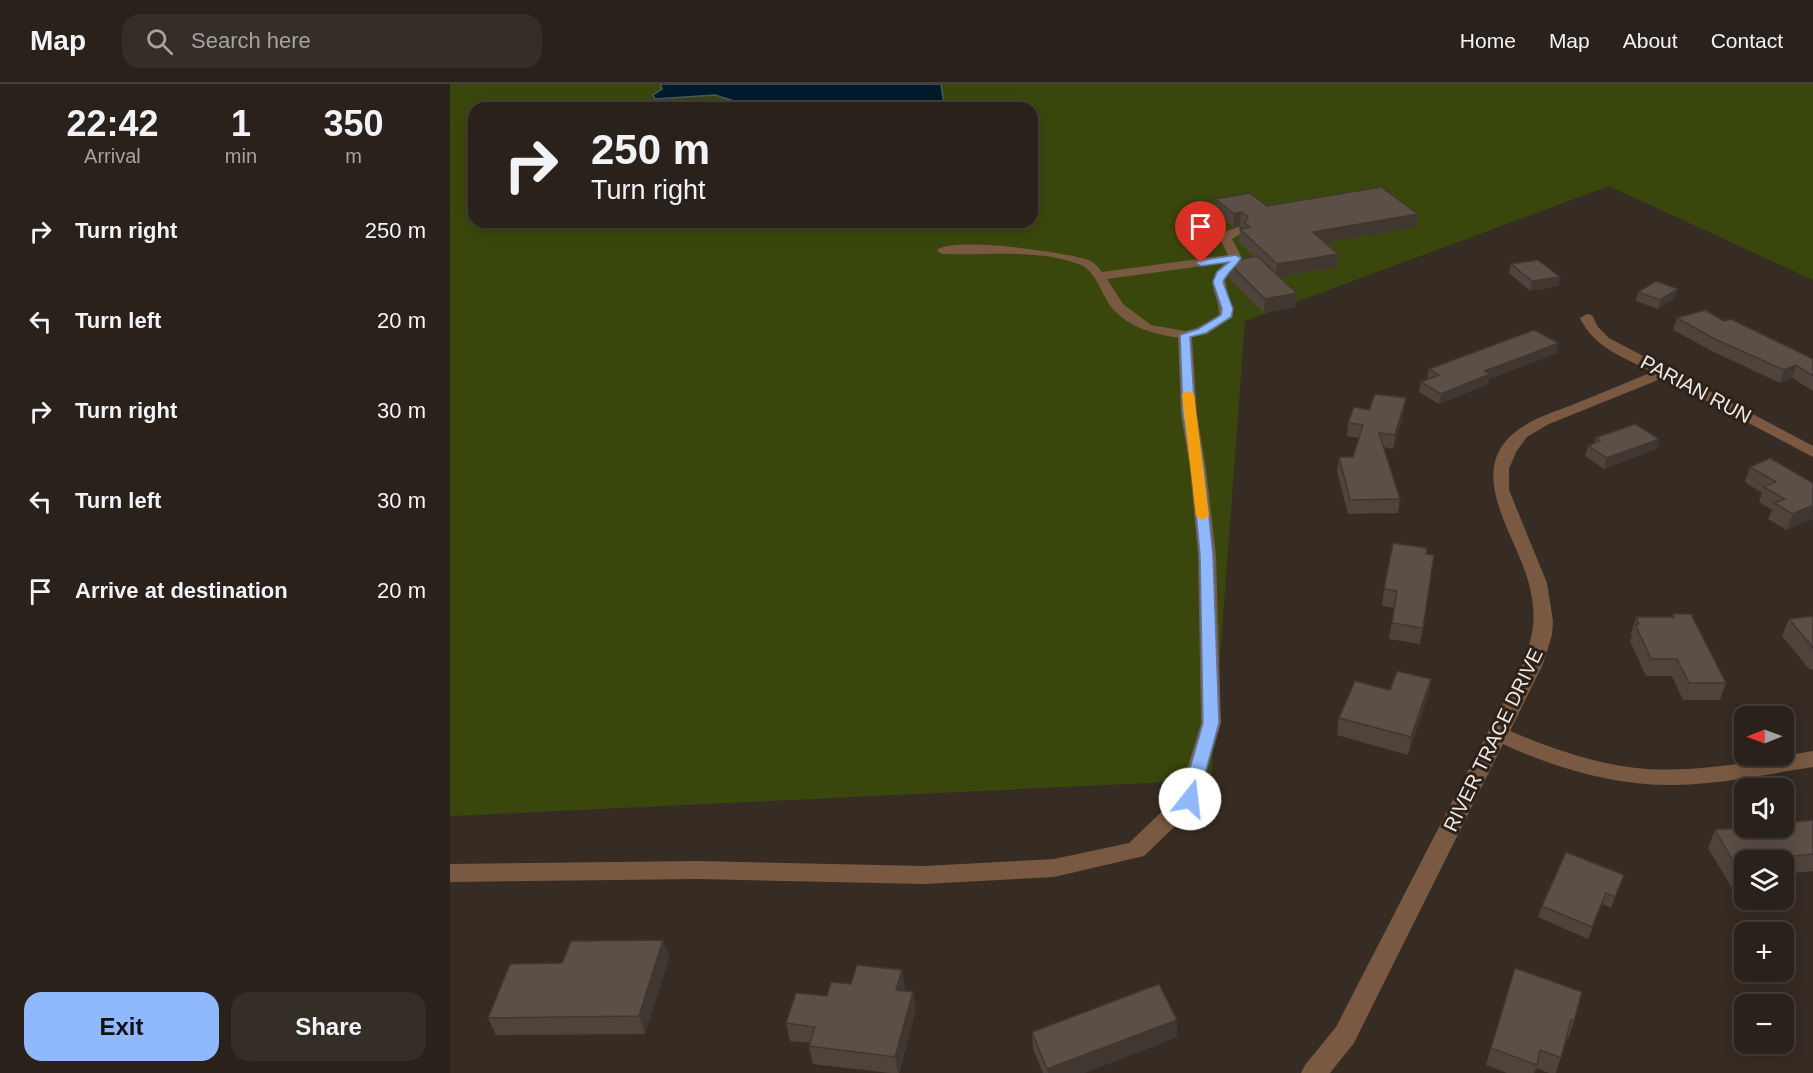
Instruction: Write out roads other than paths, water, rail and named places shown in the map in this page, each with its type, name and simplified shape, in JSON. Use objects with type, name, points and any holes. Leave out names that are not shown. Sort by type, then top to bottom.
[{"type":"street","points":[[1236,258],[1226,239],[1228,235],[1239,231]]},
{"type":"street","points":[[944,250],[974,249],[1044,253],[1087,263],[1099,276],[1118,307],[1147,328],[1185,335],[1202,331],[1226,317],[1227,309],[1218,282],[1221,274],[1231,267],[1236,258]]},
{"type":"street","points":[[1099,276],[1236,258]]},
{"type":"street","name":"PARIAN RUN","points":[[1587,318],[1592,329],[1604,340],[1813,452]]},
{"type":"street","points":[[450,873],[699,870],[924,875],[1054,868],[1136,850],[1190,799],[1211,723],[1207,555],[1198,469],[1189,414],[1185,335]]},
{"type":"street","name":"RIVER TRACE DRIVE","points":[[1314,1073],[1345,1035],[1498,735],[1533,664],[1543,635],[1544,621],[1538,583],[1501,490],[1501,469],[1508,451],[1522,434],[1544,421],[1664,373]]},
{"type":"street","points":[[1498,735],[1548,756],[1602,771],[1657,777],[1714,775],[1813,759]]},
{"type":"water","points":[[660,84],[941,84],[944,102],[737,102],[715,95],[655,99],[653,95],[662,89]]}]
